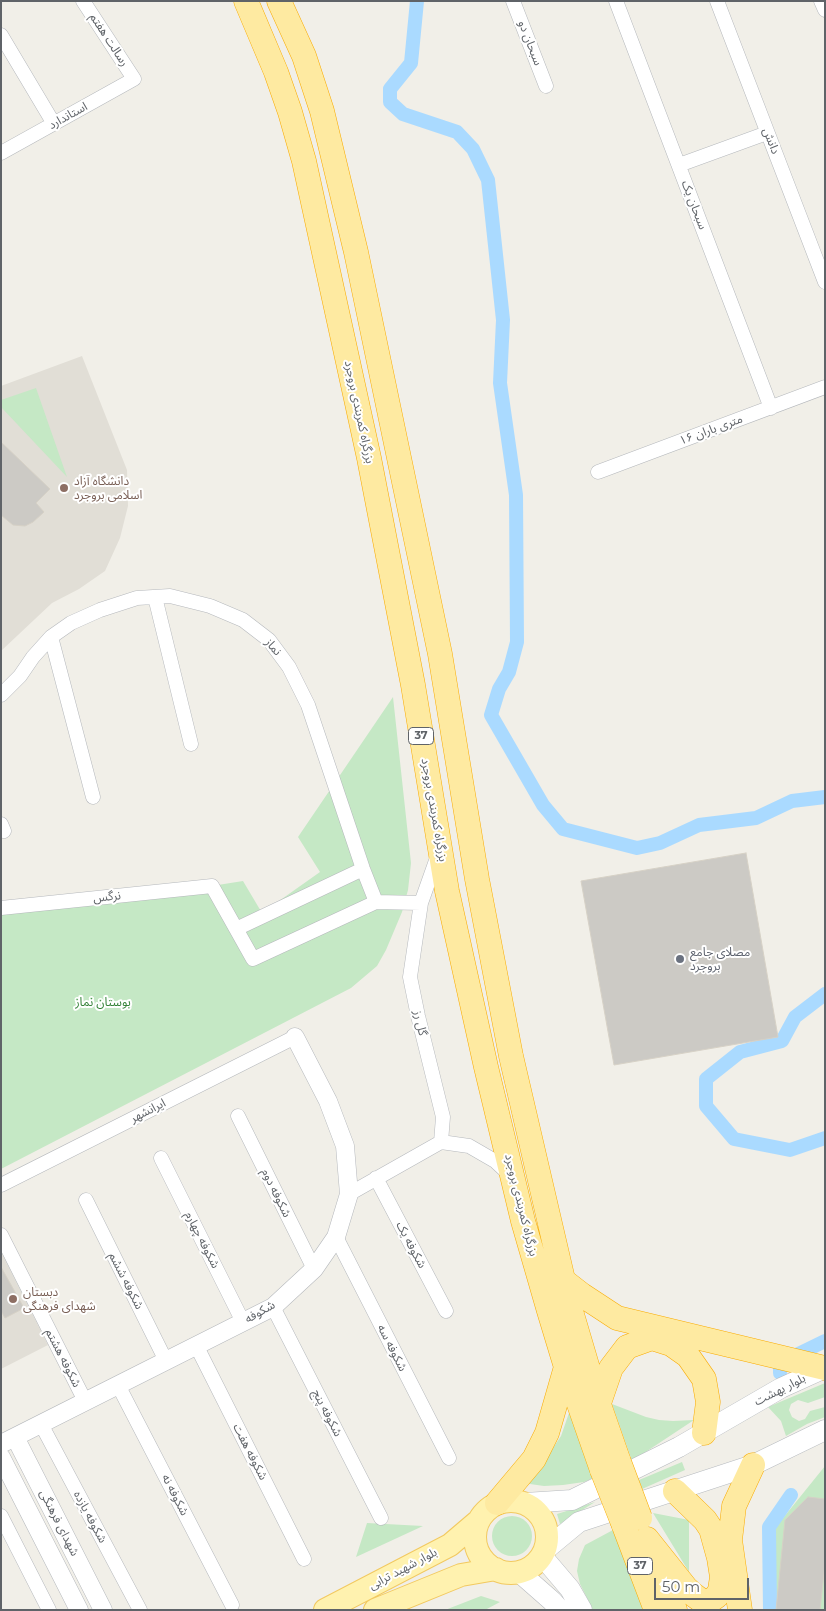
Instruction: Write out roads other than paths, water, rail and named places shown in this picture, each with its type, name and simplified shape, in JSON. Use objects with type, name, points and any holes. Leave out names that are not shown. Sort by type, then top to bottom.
[{"type":"highway","name":"بزرگراه کمربندی بروجرد","points":[[246,1],[281,88],[304,161],[369,458],[412,685],[447,891],[513,1178],[566,1367],[610,1466]]},
{"type":"highway","name":"بزرگراه کمربندی بروجرد","points":[[279,1],[304,56],[322,111],[356,252],[440,654],[477,879],[511,1056],[564,1281],[599,1403],[610,1466]]},
{"type":"highway","points":[[564,1281],[582,1296],[617,1318],[825,1368]]},
{"type":"highway","points":[[599,1403],[611,1368],[627,1347],[652,1338],[671,1344],[688,1356],[704,1379],[708,1402],[704,1433]]},
{"type":"highway","points":[[497,1503],[534,1459],[546,1433],[566,1367]]},
{"type":"highway","points":[[740,1610],[730,1540],[734,1506],[753,1465]]},
{"type":"highway","name":"37","points":[[610,1466],[675,1610]]},
{"type":"highway","points":[[637,1526],[686,1588],[695,1596],[702,1601],[710,1601],[716,1596],[720,1590],[722,1577],[711,1530],[705,1520],[675,1491]]},
{"type":"highway","name":"37","points":[[637,1526],[656,1610]]},
{"type":"main road","name":"بلوار بهشت","points":[[525,1503],[572,1500],[679,1447],[781,1388],[825,1368]]},
{"type":"main road","points":[[543,1553],[547,1542],[544,1523],[533,1508],[525,1503],[516,1500],[497,1503],[486,1510],[477,1522],[475,1532],[477,1550],[482,1559],[496,1570],[519,1572],[528,1569],[543,1553],[579,1522],[753,1465],[825,1430]]},
{"type":"main road","name":"بلوار شهید ترابی","points":[[325,1610],[450,1545],[477,1522]]},
{"type":"main road","points":[[543,1553],[570,1589],[582,1610]]},
{"type":"main road","name":"بلوار شهید ترابی","points":[[375,1610],[461,1575],[496,1570]]},
{"type":"main road","points":[[519,1572],[560,1610]]},
{"type":"street","name":"رسالت هفتم","points":[[83,1],[134,79]]},
{"type":"street","name":"سبحان دو","points":[[513,1],[546,86]]},
{"type":"street","name":"سبحان یک","points":[[616,1],[771,408]]},
{"type":"street","name":"دانش","points":[[717,1],[825,282]]},
{"type":"street","points":[[822,1],[825,10]]},
{"type":"street","points":[[1,35],[54,124]]},
{"type":"street","name":"استاندارد","points":[[1,153],[134,79]]},
{"type":"street","points":[[679,165],[768,133]]},
{"type":"street","name":"۱۶ متری باران","points":[[598,472],[825,387]]},
{"type":"street","name":"نماز","points":[[1,695],[20,676],[33,657],[51,637],[71,623],[100,610],[137,598],[170,596],[210,606],[243,620],[269,640],[289,668],[308,705],[362,869],[376,902]]},
{"type":"street","points":[[155,597],[191,744]]},
{"type":"street","points":[[51,637],[93,797]]},
{"type":"street","name":"گل رز","points":[[440,849],[421,903],[410,977],[443,1117],[441,1142]]},
{"type":"street","points":[[362,869],[236,929],[253,959],[376,902],[421,903]]},
{"type":"street","name":"نرگس","points":[[1,908],[212,886],[236,929]]},
{"type":"street","name":"ایرانشهر","points":[[1,1185],[295,1037]]},
{"type":"street","name":"شکوفه","points":[[8,1441],[273,1307],[314,1269],[336,1237],[349,1194],[345,1146],[328,1101],[295,1037]]},
{"type":"street","name":"شکوفه دوم","points":[[238,1116],[314,1269]]},
{"type":"street","points":[[349,1194],[441,1142],[469,1146],[495,1161],[513,1178]]},
{"type":"street","name":"شکوفه چهارم","points":[[161,1158],[243,1322]]},
{"type":"street","name":"شکوفه یک","points":[[376,1178],[446,1311]]},
{"type":"street","name":"شکوفه ششم","points":[[86,1200],[166,1361]]},
{"type":"street","name":"شکوفه هشتم","points":[[1,1235],[85,1402]]},
{"type":"street","name":"شکوفه سه","points":[[336,1237],[449,1458]]},
{"type":"street","name":"شکوفه پنج","points":[[273,1307],[381,1518]]},
{"type":"street","name":"شکوفه هفت","points":[[196,1345],[304,1559]]},
{"type":"street","name":"شکوفه نه","points":[[118,1385],[232,1605]]},
{"type":"street","name":"شکوفه یازده","points":[[41,1424],[140,1610]]},
{"type":"street","name":"شهدای فرهنگی","points":[[8,1441],[103,1610]]},
{"type":"street","name":"شهدای فرهنگی","points":[[1,1457],[79,1610]]},
{"type":"street","points":[[1,1516],[49,1610]]},
{"type":"waterway","points":[[417,1],[411,63],[390,89],[390,102],[403,114],[457,132],[473,149],[488,180],[503,320],[500,383],[516,495],[517,642],[509,672],[499,689],[491,715],[543,805],[563,829],[637,848],[660,843],[699,825],[756,818],[792,801],[825,797]]},
{"type":"waterway","points":[[825,994],[795,1017],[782,1041],[740,1052],[706,1079],[706,1106],[734,1139],[790,1150],[825,1138]]},
{"type":"waterway","points":[[780,1373],[780,1363],[825,1341]]},
{"type":"waterway","points":[[770,1610],[769,1527],[791,1495]]},
{"type":"place","name":"دانشگاه آزاد اسلامی بروجرد","points":[[64,488]]},
{"type":"place","name":"مصلای جامع بروجرد","points":[[680,959]]},
{"type":"place","name":"دبستان شهدای فرهنگی","points":[[13,1299]]},
{"type":"park label","name":"بوستان نماز","points":[[103,1002]]}]
